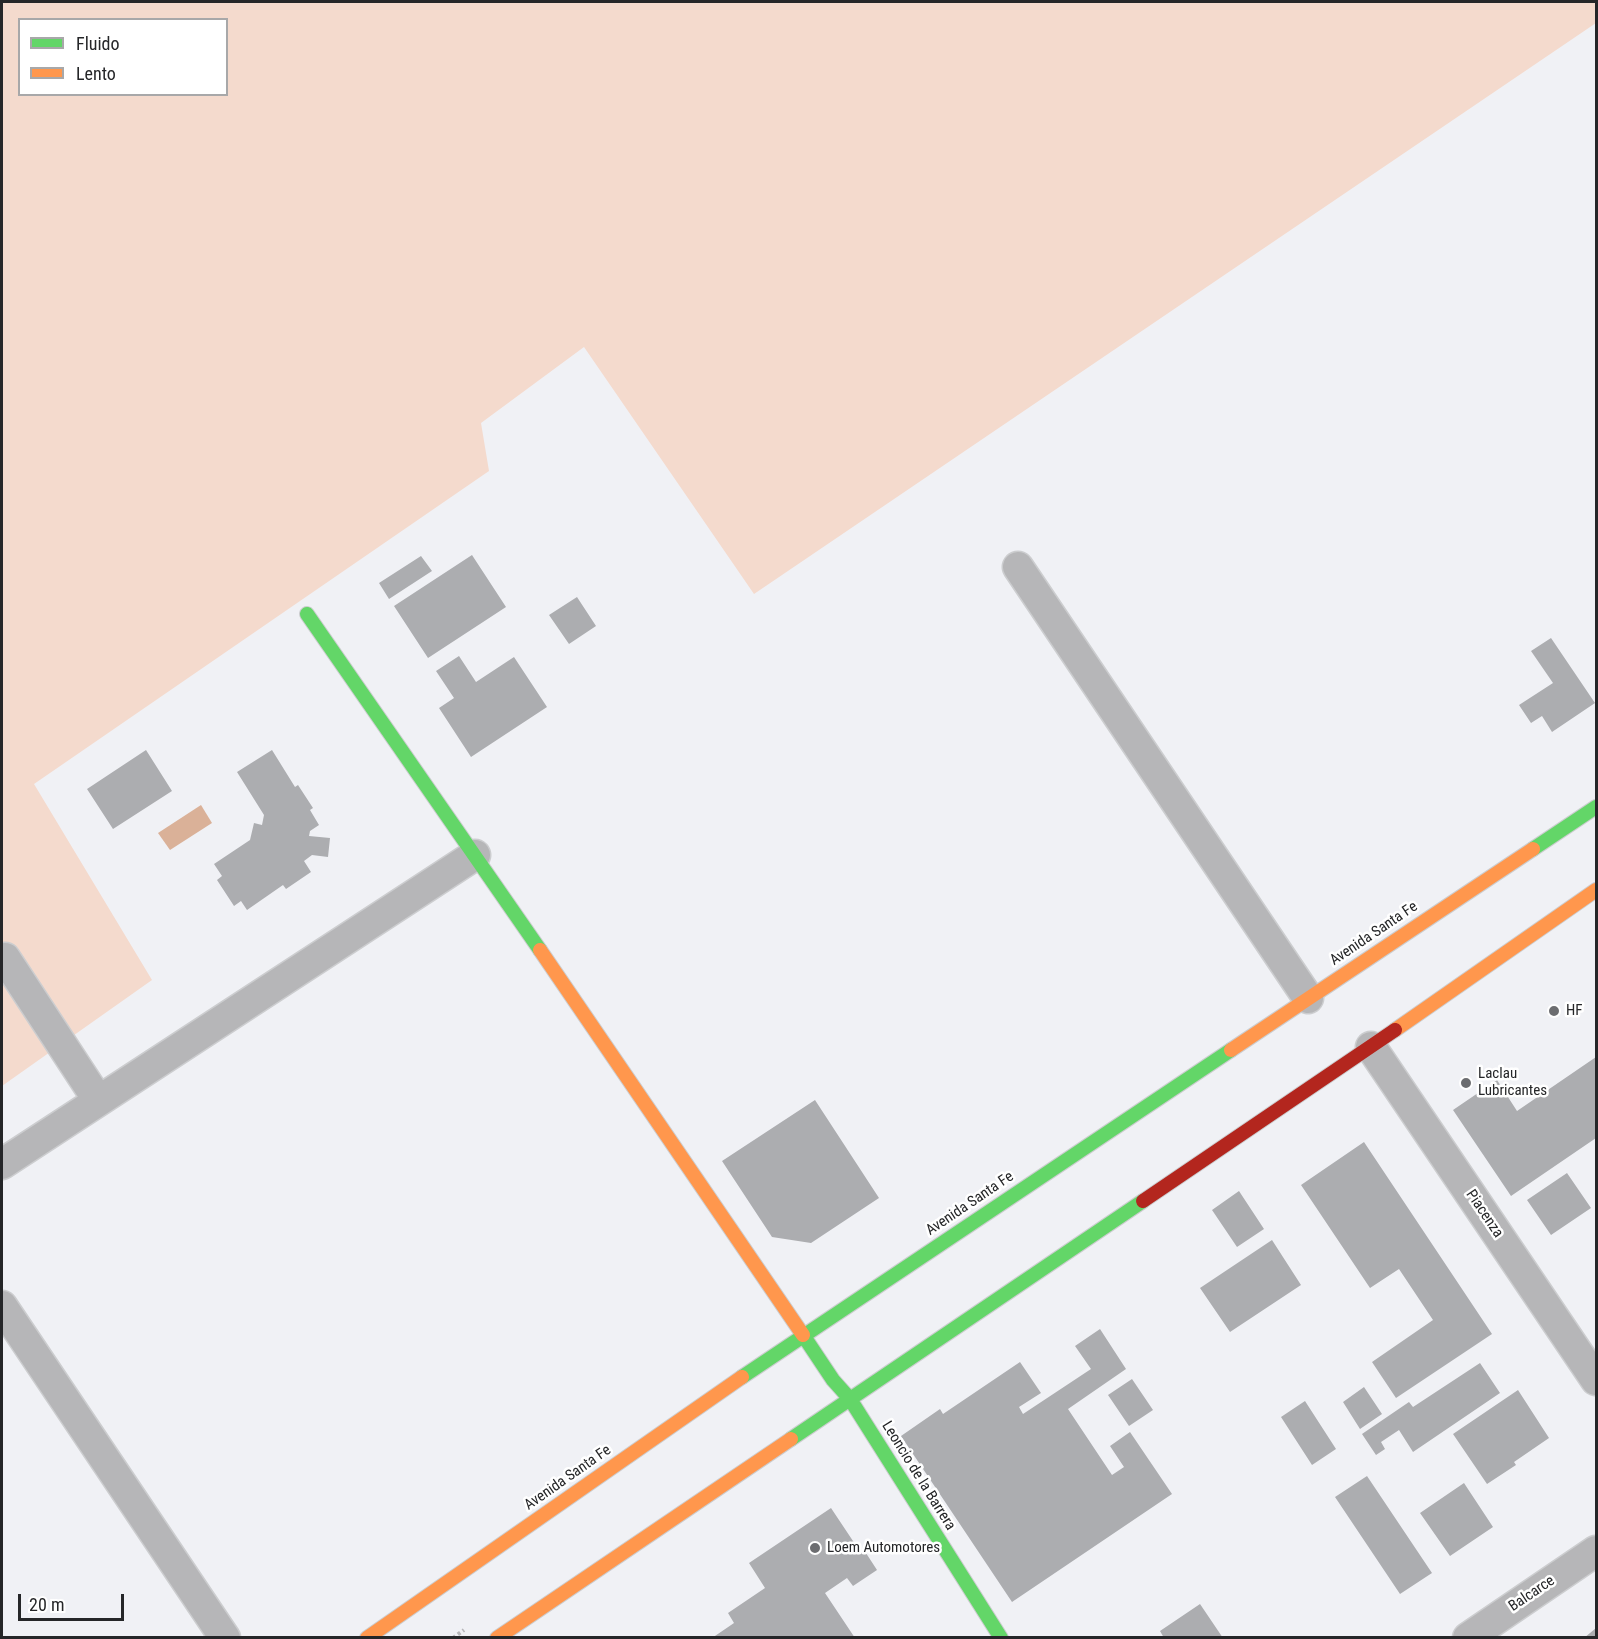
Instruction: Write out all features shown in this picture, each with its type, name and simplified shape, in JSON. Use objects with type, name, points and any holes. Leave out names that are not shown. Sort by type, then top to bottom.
[{"type":"main road","name":"Leoncio de la Barrera","points":[[307,614],[475,855],[833,1380],[850,1400],[1001,1638]]},
{"type":"main road","name":"Avenida Santa Fe","points":[[367,1638],[803,1335],[1596,807]]},
{"type":"main road","points":[[497,1638],[1371,1047],[1596,890]]},
{"type":"street","points":[[1018,567],[1308,998]]},
{"type":"street","points":[[2,1164],[475,855]]},
{"type":"street","points":[[5,958],[98,1100]]},
{"type":"street","name":"Piacenza","points":[[1371,1047],[1596,1380]]},
{"type":"street","points":[[2,1306],[225,1638]]},
{"type":"street","name":"Balcarce","points":[[1468,1638],[1596,1551]]},
{"type":"shaded area","points":[[2,2],[1596,2],[1596,23],[754,594],[584,347],[481,423],[489,471],[34,784],[152,980],[2,1086]]},
{"type":"shaded area","points":[[201,805],[212,823],[170,850],[158,833]]},
{"type":"building","points":[[472,555],[506,607],[428,658],[394,606]]},
{"type":"building","points":[[421,556],[432,571],[389,599],[379,583]]},
{"type":"building","points":[[577,597],[596,626],[569,644],[549,615]]},
{"type":"building","points":[[1551,638],[1595,703],[1552,732],[1542,716],[1531,723],[1519,705],[1553,683],[1531,651]]},
{"type":"building","points":[[459,656],[476,682],[514,657],[547,707],[471,757],[439,708],[454,698],[436,671]]},
{"type":"building","points":[[146,750],[172,791],[113,829],[87,789]]},
{"type":"building","points":[[272,750],[295,787],[298,785],[313,808],[310,810],[319,825],[310,831],[309,836],[330,838],[328,857],[312,855],[304,861],[311,872],[286,889],[283,885],[247,910],[241,901],[234,906],[217,880],[222,876],[214,864],[250,840],[254,823],[262,825],[264,815],[237,772]]},
{"type":"building","points":[[1596,1057],[1596,1138],[1511,1196],[1453,1110],[1497,1080],[1517,1111]]},
{"type":"building","points":[[815,1100],[879,1198],[811,1243],[772,1237],[722,1161]]},
{"type":"building","points":[[1364,1142],[1492,1334],[1396,1398],[1372,1362],[1433,1320],[1399,1269],[1370,1288],[1301,1185]]},
{"type":"building","points":[[1567,1173],[1591,1208],[1551,1235],[1527,1200]]},
{"type":"building","points":[[1239,1191],[1264,1229],[1237,1247],[1212,1210]]},
{"type":"building","points":[[1272,1240],[1301,1285],[1230,1332],[1200,1288]]},
{"type":"building","points":[[1100,1329],[1126,1369],[1068,1409],[1112,1475],[1124,1467],[1110,1446],[1130,1432],[1172,1494],[1012,1602],[901,1436],[940,1409],[943,1414],[1020,1362],[1041,1393],[1019,1407],[1023,1414],[1091,1369],[1075,1346]]},
{"type":"building","points":[[1480,1363],[1500,1393],[1413,1452],[1399,1430],[1381,1442],[1385,1449],[1376,1455],[1362,1434],[1409,1402],[1413,1407]]},
{"type":"building","points":[[1132,1379],[1153,1410],[1129,1426],[1108,1395]]},
{"type":"building","points":[[1364,1387],[1382,1414],[1360,1429],[1343,1402]]},
{"type":"building","points":[[1518,1390],[1549,1438],[1514,1462],[1516,1465],[1487,1484],[1453,1434]]},
{"type":"building","points":[[1305,1401],[1336,1449],[1312,1465],[1281,1417]]},
{"type":"building","points":[[1367,1476],[1432,1573],[1400,1594],[1335,1497]]},
{"type":"building","points":[[1464,1483],[1493,1527],[1450,1556],[1420,1513]]},
{"type":"building","points":[[831,1508],[861,1553],[864,1550],[877,1570],[853,1586],[847,1578],[825,1593],[855,1638],[712,1638],[734,1623],[728,1613],[765,1588],[749,1563]]},
{"type":"building","points":[[1200,1604],[1223,1638],[1164,1638],[1160,1631]]},
{"type":"building","points":[[1596,1628],[1596,1638],[1584,1638]]},
{"type":"traffic: fast","points":[[307,614],[540,950]]},
{"type":"traffic: fast","points":[[1533,849],[1596,807]]},
{"type":"traffic: fast","points":[[742,1377],[1231,1050]]},
{"type":"traffic: fast","points":[[791,1439],[1143,1201]]},
{"type":"traffic: fast","points":[[803,1335],[833,1380],[850,1399],[1001,1638]]},
{"type":"traffic: slow","points":[[1231,1050],[1533,849]]},
{"type":"traffic: slow","points":[[1395,1030],[1596,890]]},
{"type":"traffic: slow","points":[[540,950],[803,1335]]},
{"type":"traffic: slow","points":[[367,1638],[742,1377]]},
{"type":"traffic: slow","points":[[497,1638],[791,1439]]},
{"type":"traffic: jam","points":[[1143,1201],[1395,1030]]},
{"type":"place","name":"HF","points":[[1554,1011]]},
{"type":"place","name":"Laclau Lubricantes","points":[[1466,1083]]},
{"type":"place","name":"Loem Automotores","points":[[815,1548]]}]
